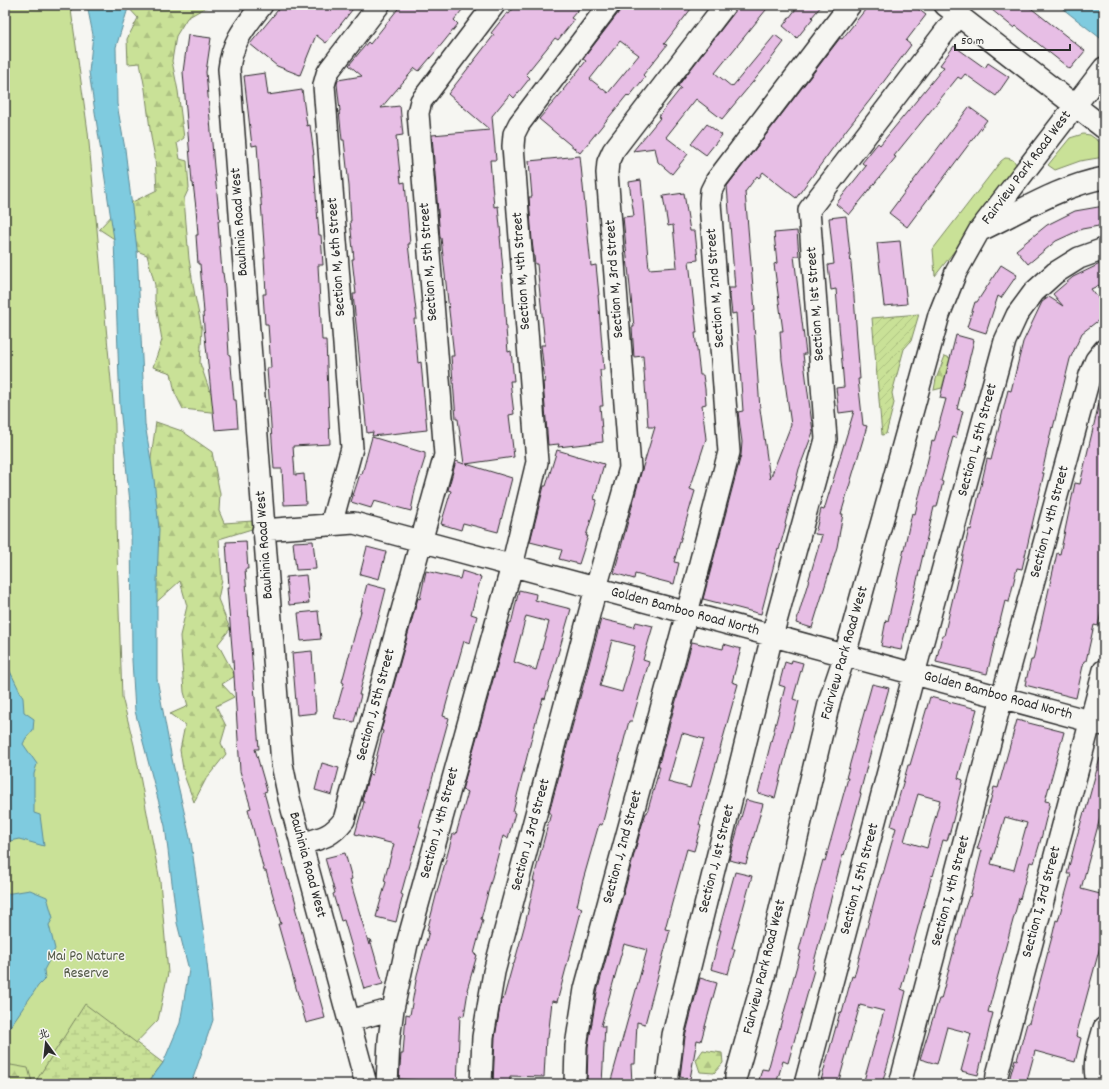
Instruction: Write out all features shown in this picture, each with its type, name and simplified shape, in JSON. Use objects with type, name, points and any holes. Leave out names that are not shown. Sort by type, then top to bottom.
[{"type":"street","name":"Bauhinia Road West","points":[[262,5],[238,36],[232,52],[229,69],[282,764],[286,787],[366,1084]]},
{"type":"street","name":"Section M, 6th Street","points":[[331,525],[352,448],[324,85],[330,69],[379,5]]},
{"type":"street","name":"Section M, 5th Street","points":[[421,541],[445,455],[418,112],[421,101],[494,5]]},
{"type":"street","name":"Section M, 4th Street","points":[[512,566],[537,462],[513,140],[516,128],[610,5]]},
{"type":"street","name":"Section M, 3rd Street","points":[[596,588],[630,468],[607,173],[608,162],[613,151],[725,5]]},
{"type":"street","name":"Section M, 2nd Street","points":[[687,613],[729,452],[710,203],[711,191],[716,181],[850,5]]},
{"type":"street","points":[[951,10],[1104,128]]},
{"type":"street","name":"Section M, 1st Street","points":[[772,636],[826,439],[808,210],[951,10]]},
{"type":"street","name":"Fairview Park Road West","points":[[736,1084],[736,1076],[765,973],[830,699],[845,655],[939,315],[956,272],[979,231],[1104,68]]},
{"type":"street","name":"Fairview Park Road West","points":[[979,231],[1060,192],[1080,184],[1104,178]]},
{"type":"street","name":"Section L, 5th Street","points":[[914,674],[1005,341],[1017,315],[1034,292],[1055,273],[1079,258],[1104,249]]},
{"type":"street","name":"Section L, 4th Street","points":[[1002,697],[1090,375],[1096,360],[1104,350]]},
{"type":"street","name":"Golden Bamboo Road North","points":[[263,530],[354,523],[1097,723]]},
{"type":"street","name":"Section J, 5th Street","points":[[301,844],[326,837],[336,830],[344,820],[421,541]]},
{"type":"street","name":"Section J, 4th Street","points":[[387,1084],[389,1040],[393,1009],[407,944],[512,566]]},
{"type":"street","name":"Section J, 3rd Street","points":[[481,1084],[483,1037],[494,972],[596,588]]},
{"type":"street","name":"Section J, 2nd Street","points":[[575,1084],[576,1046],[585,989],[687,613]]},
{"type":"street","name":"Section J, 1st Street","points":[[667,1084],[673,1036],[772,636]]},
{"type":"street","name":"Section I, 3rd Street","points":[[996,1084],[997,1075],[1097,723],[1104,670]]},
{"type":"street","name":"Section I, 5th Street","points":[[805,1084],[914,674]]},
{"type":"street","name":"Section I, 4th Street","points":[[900,1084],[1002,697]]},
{"type":"street","points":[[349,1020],[393,1009]]},
{"type":"street","points":[[1098,1084],[1094,1074],[1095,1062],[1104,1028]]},
{"type":"green space","name":"Mai Po Nature Reserve","points":[[5,5],[70,5],[71,10],[88,132],[115,424],[116,524],[122,697],[134,745],[160,881],[168,973],[158,1020],[96,1084],[5,1084]]},
{"type":"green space","points":[[126,5],[210,5],[187,18],[176,36],[172,61],[178,91],[184,138],[177,143],[180,159],[187,161],[189,188],[184,199],[189,259],[202,329],[200,363],[210,392],[231,400],[220,413],[183,409],[175,393],[171,373],[153,367],[162,340],[155,300],[155,285],[147,255],[125,246],[99,229],[118,209],[157,190],[155,157],[140,63],[128,64],[127,39],[138,18]]},
{"type":"green space","points":[[1083,134],[1090,135],[1104,145],[1104,157],[1080,161],[1055,170],[1048,165],[1070,138]]},
{"type":"green space","points":[[1005,158],[1011,159],[1015,162],[1015,172],[935,276],[933,249],[1001,161]]},
{"type":"green space","points":[[919,314],[911,341],[904,349],[892,393],[894,403],[886,434],[882,435],[872,318]]},
{"type":"green space","points":[[945,356],[950,358],[942,388],[934,390],[936,379]]},
{"type":"green space","points":[[156,422],[182,431],[212,452],[220,494],[219,511],[224,523],[253,521],[255,528],[219,539],[222,580],[218,599],[230,629],[218,644],[235,676],[222,684],[234,697],[216,706],[226,726],[221,743],[226,754],[206,779],[194,802],[184,775],[180,750],[185,725],[170,714],[188,706],[184,692],[180,636],[187,606],[180,581],[151,607],[148,479]]},
{"type":"green space","points":[[85,1004],[163,1063],[147,1084],[34,1084]]},
{"type":"green space","points":[[703,1050],[722,1053],[723,1063],[714,1073],[700,1072],[696,1060]]},
{"type":"green space","points":[[5,1064],[28,1068],[32,1082],[30,1084],[5,1084]]},
{"type":"water","points":[[87,5],[129,5],[116,47],[117,104],[125,149],[137,249],[145,424],[154,479],[159,529],[157,582],[157,679],[172,759],[191,842],[204,935],[213,1020],[191,1084],[147,1084],[163,1063],[180,1023],[189,970],[177,923],[165,826],[135,711],[132,660],[131,512],[120,407],[114,239],[89,72],[93,35]]},
{"type":"water","points":[[1058,5],[1104,5],[1104,41]]},
{"type":"water","points":[[5,661],[23,698],[24,712],[34,719],[33,730],[23,744],[37,764],[34,774],[34,813],[40,815],[44,846],[19,839],[5,842]]},
{"type":"water","points":[[30,890],[47,897],[53,918],[49,925],[55,949],[44,970],[45,979],[38,986],[5,1034],[5,894]]},
{"type":"building","points":[[282,5],[356,5],[326,43],[316,35],[300,75],[277,66],[250,44]]},
{"type":"building","points":[[401,5],[466,5],[454,20],[458,24],[442,44],[419,71],[415,68],[381,108],[400,106],[403,135],[396,136],[401,183],[405,182],[410,244],[408,244],[417,319],[414,319],[418,363],[421,362],[427,430],[372,436],[373,432],[367,433],[353,294],[356,294],[352,259],[354,259],[350,221],[349,186],[344,140],[342,140],[337,84],[338,80],[362,76],[349,65],[368,42],[370,44]]},
{"type":"building","points":[[516,5],[582,5],[571,18],[574,20],[558,40],[555,38],[526,74],[530,78],[514,98],[510,94],[492,116],[496,160],[490,160],[494,207],[498,206],[508,352],[511,351],[514,381],[510,381],[514,414],[509,415],[514,457],[466,464],[512,478],[498,532],[463,523],[461,530],[441,524],[451,491],[448,490],[456,461],[464,464],[458,419],[456,419],[451,356],[454,356],[440,238],[432,135],[490,130],[448,94],[494,35],[491,33],[507,13],[509,14]]},
{"type":"building","points":[[622,5],[694,5],[664,44],[667,45],[643,75],[645,77],[629,97],[627,95],[580,153],[539,119],[586,61],[583,59],[619,12]],"holes":[[[620,41],[639,55],[608,93],[590,79]]]},
{"type":"building","points":[[740,5],[770,5],[715,73],[732,87],[775,35],[784,42],[722,119],[696,99],[666,137],[688,154],[672,174],[658,162],[655,148],[633,151],[660,118],[658,117],[681,88],[678,86]]},
{"type":"building","points":[[799,5],[822,5],[797,38],[783,26]]},
{"type":"building","points":[[869,5],[913,5],[926,15],[906,41],[911,45],[796,198],[763,172],[759,178],[757,176],[745,192],[755,311],[753,311],[760,409],[770,479],[791,425],[782,360],[780,331],[783,331],[774,264],[777,263],[774,233],[797,231],[799,256],[794,256],[806,354],[803,354],[813,432],[799,469],[785,524],[786,525],[779,550],[778,549],[761,614],[703,599],[741,455],[742,442],[738,412],[743,411],[736,313],[732,314],[729,288],[735,288],[727,186],[840,38],[842,39]]},
{"type":"building","points":[[986,5],[1027,5],[1085,51],[1070,69],[1016,26],[1014,28]]},
{"type":"building","points":[[188,35],[211,38],[206,72],[220,221],[218,221],[222,273],[225,287],[229,355],[234,400],[236,400],[238,428],[215,430],[204,327],[200,264],[198,264],[196,208],[192,183],[183,72]]},
{"type":"building","points":[[954,46],[985,68],[988,63],[1009,77],[996,96],[965,74],[961,79],[958,77],[894,156],[896,157],[849,215],[836,204],[866,166],[862,163],[878,143],[880,145],[944,67],[940,65]]},
{"type":"building","points":[[265,73],[268,95],[302,90],[307,126],[310,125],[314,155],[319,235],[321,235],[323,265],[318,265],[322,340],[326,340],[330,444],[293,446],[295,475],[304,474],[306,504],[284,505],[282,469],[274,469],[267,368],[271,368],[268,324],[265,324],[263,294],[266,294],[265,258],[257,145],[252,146],[244,76]]},
{"type":"building","points":[[969,107],[987,120],[907,227],[889,213]]},
{"type":"building","points":[[707,124],[722,135],[706,155],[691,144]]},
{"type":"building","points":[[580,156],[591,266],[596,265],[599,295],[604,370],[600,370],[603,406],[600,406],[603,442],[558,447],[559,444],[548,445],[543,382],[545,382],[541,345],[545,345],[537,264],[535,264],[532,241],[529,197],[532,197],[529,161]]},
{"type":"building","points":[[641,180],[649,269],[677,267],[673,225],[668,226],[663,196],[684,193],[690,231],[695,231],[698,260],[689,261],[700,375],[703,375],[705,389],[706,404],[702,405],[706,439],[690,489],[695,491],[674,562],[679,563],[674,584],[635,574],[634,579],[614,573],[655,427],[648,427],[643,356],[634,357],[632,327],[634,327],[623,217],[634,216],[629,182]]},
{"type":"building","points":[[1104,206],[1104,225],[1082,229],[1056,241],[1028,264],[1016,250],[1047,225],[1075,211]]},
{"type":"building","points":[[846,216],[853,283],[860,379],[858,379],[863,425],[867,426],[841,514],[843,514],[837,547],[812,628],[796,623],[822,535],[815,534],[821,509],[824,510],[854,411],[839,413],[836,388],[844,387],[836,289],[831,290],[828,265],[834,264],[829,218]]},
{"type":"building","points":[[900,241],[907,304],[884,306],[877,243]]},
{"type":"building","points":[[1104,262],[1104,283],[1091,289],[1104,306],[1104,316],[1082,333],[1070,359],[1053,428],[1052,427],[1042,473],[1044,473],[1022,569],[1017,568],[1009,602],[1005,601],[987,674],[936,662],[942,636],[944,636],[969,529],[971,530],[987,459],[991,460],[1008,390],[1011,391],[1023,342],[1042,302],[1049,297],[1063,306],[1053,294],[1073,277]]},
{"type":"building","points":[[1001,265],[1017,275],[1001,298],[998,296],[986,333],[967,327],[975,302],[977,302]]},
{"type":"building","points":[[956,335],[974,340],[957,409],[963,411],[956,438],[953,437],[941,481],[943,482],[937,507],[934,507],[901,650],[881,646],[912,513],[915,514],[932,441],[934,442],[946,399],[940,398]]},
{"type":"building","points":[[1099,403],[1104,404],[1104,599],[1098,626],[1094,625],[1076,698],[1025,685],[1031,660],[1033,660],[1057,553],[1060,554],[1075,483],[1080,484]]},
{"type":"building","points":[[372,437],[425,453],[411,511],[374,501],[371,508],[351,502],[360,474],[362,474]]},
{"type":"building","points":[[557,450],[604,464],[594,499],[597,500],[586,536],[588,536],[579,564],[559,559],[562,550],[530,542],[544,486],[546,486]]},
{"type":"building","points":[[246,541],[248,569],[245,569],[259,749],[255,749],[267,791],[264,792],[288,880],[297,907],[295,907],[325,1018],[306,1023],[278,924],[281,924],[266,871],[264,871],[248,809],[251,808],[240,771],[227,587],[229,587],[226,542]]},
{"type":"building","points":[[313,541],[316,569],[296,570],[293,542]]},
{"type":"building","points":[[367,547],[386,552],[379,579],[360,574]]},
{"type":"building","points":[[426,571],[460,579],[462,571],[481,577],[471,614],[477,616],[470,643],[464,641],[443,716],[449,718],[419,827],[421,827],[401,894],[403,895],[396,922],[376,917],[386,882],[384,881],[394,844],[355,834],[364,802],[362,801],[369,774],[372,775],[383,731],[381,730],[418,598],[420,599]]},
{"type":"building","points":[[306,575],[309,603],[289,605],[286,577]]},
{"type":"building","points":[[367,584],[386,589],[359,695],[361,695],[354,722],[334,718],[344,683],[342,682]]},
{"type":"building","points":[[519,590],[536,594],[535,600],[571,609],[545,699],[543,698],[536,721],[508,838],[503,836],[481,919],[483,920],[474,954],[477,955],[467,990],[464,1016],[460,1015],[457,1084],[436,1084],[437,1082],[399,1079],[401,1054],[403,1054],[406,1014],[410,1015],[417,975],[429,931],[427,931],[436,896],[453,834],[456,834],[468,792],[462,790],[509,623],[511,624]],"holes":[[[526,616],[549,622],[536,670],[514,662]]]},
{"type":"building","points":[[318,611],[321,639],[301,641],[298,613]]},
{"type":"building","points":[[601,619],[634,627],[636,622],[653,626],[643,660],[649,662],[632,721],[629,721],[602,825],[599,824],[583,880],[577,906],[582,908],[557,1002],[552,1001],[548,1038],[546,1038],[544,1077],[510,1076],[510,1084],[493,1084],[495,1038],[501,1000],[503,1000],[526,920],[535,881],[533,881],[551,813],[549,813]],"holes":[[[612,640],[635,646],[622,692],[600,686]]]},
{"type":"building","points":[[692,642],[723,649],[724,644],[741,649],[732,682],[738,684],[699,825],[701,826],[694,851],[687,849],[665,929],[670,930],[645,1024],[637,1022],[635,1064],[631,1064],[632,1084],[610,1084],[647,950],[624,944],[601,1026],[605,1026],[602,1084],[587,1084],[588,1047],[597,992],[642,825],[647,813],[660,767],[658,767]],"holes":[[[682,733],[704,739],[690,788],[668,782]]]},
{"type":"building","points":[[312,651],[316,713],[297,715],[292,653]]},
{"type":"building","points":[[792,660],[803,663],[793,699],[799,701],[775,798],[758,793],[785,687],[779,685],[785,662],[791,664]]},
{"type":"building","points":[[872,684],[889,688],[812,969],[814,970],[788,1063],[783,1061],[776,1084],[758,1084],[762,1069],[768,1070],[801,951],[799,950],[816,885],[823,860],[825,861]]},
{"type":"building","points":[[930,697],[977,709],[958,778],[963,780],[951,828],[947,841],[943,840],[933,876],[932,875],[901,989],[906,991],[882,1084],[863,1084],[884,1011],[860,1005],[838,1084],[820,1084],[840,1012],[842,1013],[852,976],[854,977],[878,886],[883,874],[896,828],[891,826],[908,765],[910,765]],"holes":[[[918,794],[940,800],[927,848],[904,841]]]},
{"type":"building","points":[[1017,720],[1064,732],[1045,801],[1050,802],[1041,839],[1034,863],[1030,862],[988,1012],[993,1013],[978,1075],[961,1071],[971,1034],[970,1033],[947,1027],[937,1064],[920,1059],[939,999],[941,999],[965,908],[969,896],[970,897],[982,850],[977,849],[994,787],[998,788]],"holes":[[[1005,817],[1027,823],[1014,870],[991,864]]]},
{"type":"building","points":[[1100,758],[1104,758],[1104,803],[1081,889],[1104,895],[1104,932],[1076,1036],[1081,1038],[1075,1062],[1035,1051],[1026,1084],[1008,1084],[1015,1059],[1017,1060],[1027,1023],[1029,1023],[1056,920],[1058,921],[1071,874],[1067,874]]},
{"type":"building","points":[[322,763],[339,768],[332,795],[315,790]]},
{"type":"building","points":[[746,800],[763,804],[746,864],[729,860]]},
{"type":"building","points":[[345,853],[352,879],[350,880],[369,945],[370,939],[383,984],[364,989],[344,920],[341,921],[325,858]]},
{"type":"building","points":[[735,872],[752,876],[732,949],[735,949],[728,974],[711,969],[721,930],[719,930]]},
{"type":"building","points":[[700,978],[717,983],[701,1041],[697,1040],[690,1079],[680,1077],[685,1037]]}]
